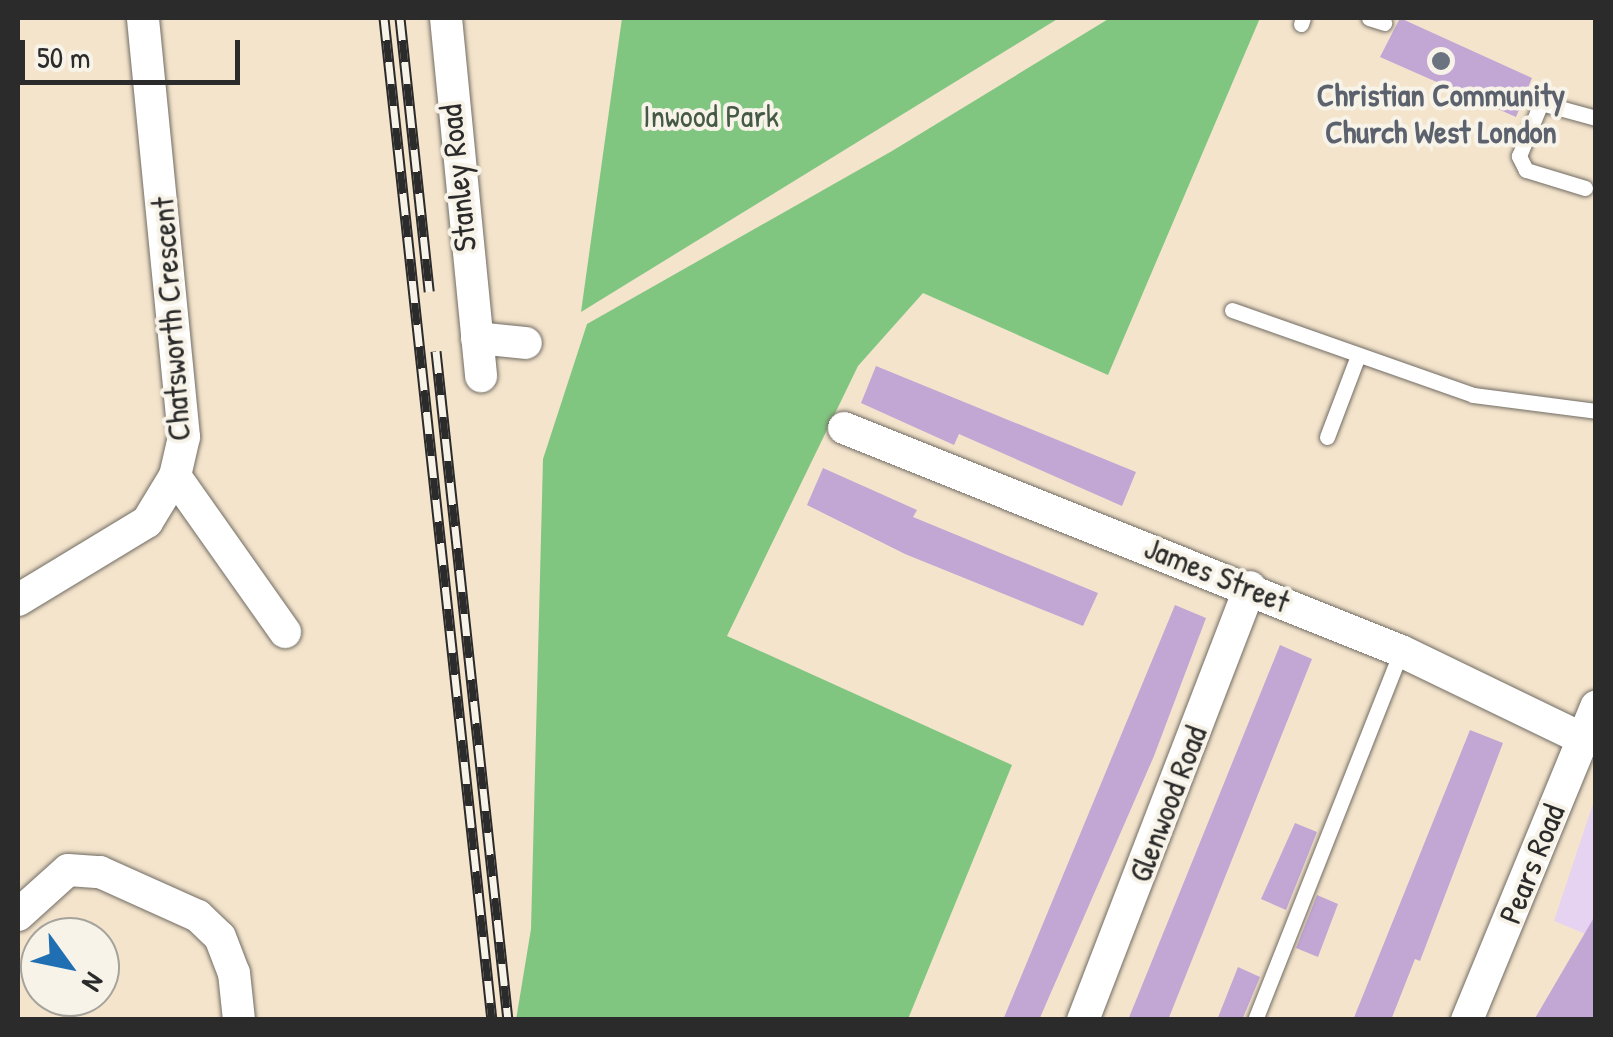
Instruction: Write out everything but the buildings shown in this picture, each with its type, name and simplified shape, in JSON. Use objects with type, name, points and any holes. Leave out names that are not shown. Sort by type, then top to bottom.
[{"type":"street","name":"Chatsworth Crescent","points":[[18,600],[147,522],[175,476],[184,436],[143,18]]},
{"type":"street","name":"Stanley Road","points":[[446,18],[480,376]]},
{"type":"street","points":[[477,338],[526,343]]},
{"type":"street","name":"James Street","points":[[844,428],[1250,587],[1401,651],[1583,739]]},
{"type":"street","points":[[175,476],[285,632]]},
{"type":"street","name":"Glenwood Road","points":[[1083,1020],[1250,587]]},
{"type":"street","name":"Pears Road","points":[[1467,1020],[1596,707]]},
{"type":"street","points":[[18,915],[68,870],[100,872],[198,916],[220,937],[234,972],[240,1020]]},
{"type":"lane","points":[[1585,188],[1526,170],[1519,156],[1541,103],[1596,118]]},
{"type":"lane","points":[[1232,310],[1473,396],[1596,411]]},
{"type":"lane","points":[[1327,438],[1358,358]]},
{"type":"lane","points":[[1255,1020],[1401,651]]},
{"type":"shaded area","points":[[1595,798],[1595,938],[1554,921]]},
{"type":"green space","name":"Inwood Park","points":[[622,18],[1059,18],[581,312]]},
{"type":"green space","points":[[1110,18],[1260,18],[1108,375],[923,293],[858,366],[727,636],[1012,765],[908,1019],[516,1020],[531,929],[543,459],[587,324],[892,151]]},
{"type":"railway","points":[[384,18],[492,1020]]},
{"type":"railway","points":[[400,18],[429,291]]},
{"type":"railway","points":[[436,351],[508,1020]]},
{"type":"place","name":"Christian Community Church West London","points":[[1441,61]]}]
